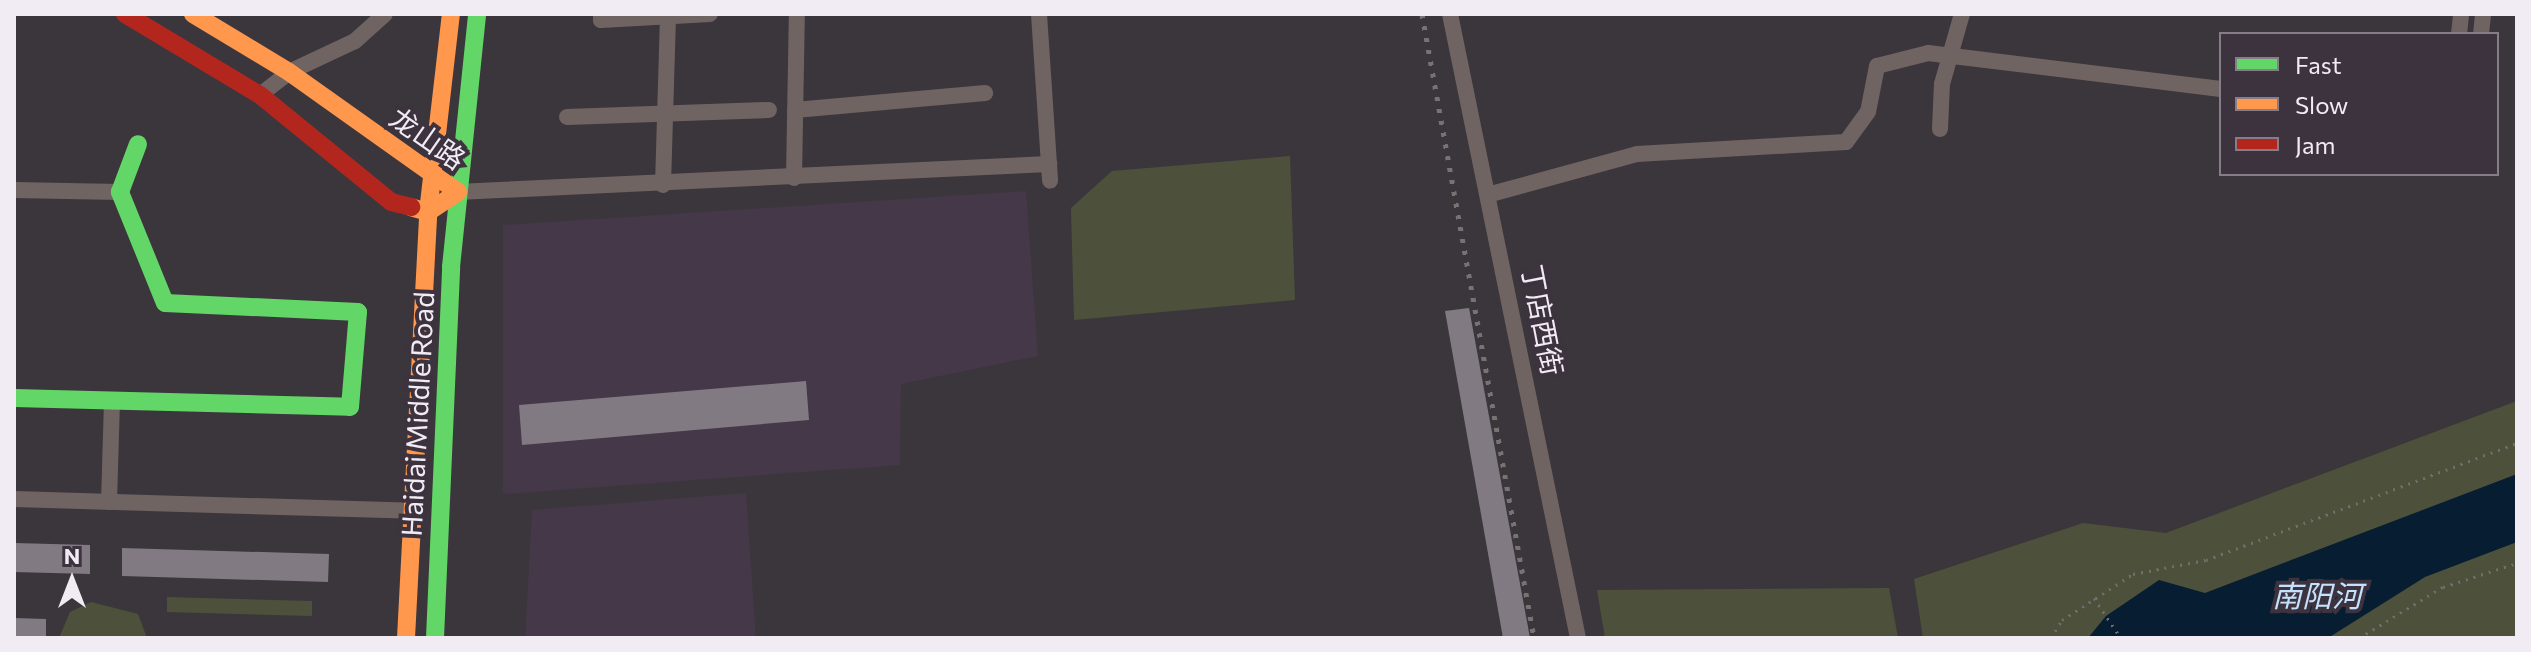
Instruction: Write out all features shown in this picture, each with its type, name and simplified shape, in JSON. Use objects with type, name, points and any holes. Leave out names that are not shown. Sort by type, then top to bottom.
[{"type":"street","points":[[125,14],[260,95],[391,202],[428,212]]},
{"type":"street","name":"龙山路","points":[[193,14],[289,72],[431,176],[458,192],[428,212]]},
{"type":"street","points":[[260,95],[289,72],[355,41],[385,14]]},
{"type":"street","name":"Haidai Middle Road","points":[[406,638],[428,212],[451,14]]},
{"type":"street","name":"Haidai Middle Road","points":[[435,638],[458,192],[477,14]]},
{"type":"street","points":[[601,14],[601,20],[710,14]]},
{"type":"street","points":[[794,178],[797,14]]},
{"type":"street","points":[[458,192],[794,178],[1050,172],[1039,14]]},
{"type":"street","name":"丁店西街","points":[[1450,14],[1491,194],[1578,638]]},
{"type":"street","points":[[1940,129],[1948,55],[1962,14]]},
{"type":"street","points":[[663,185],[668,17]]},
{"type":"street","points":[[1491,194],[1637,154],[1846,142],[1868,112],[1877,66],[1928,53],[1948,55],[1972,63],[2022,61],[2219,89]]},
{"type":"street","points":[[795,110],[985,93]]},
{"type":"street","points":[[567,117],[769,110]]},
{"type":"street","points":[[14,398],[350,407],[358,312],[165,303],[120,192],[138,144]]},
{"type":"street","points":[[14,190],[120,192]]},
{"type":"street","points":[[109,502],[112,401]]},
{"type":"street","points":[[14,499],[413,511]]},
{"type":"path","points":[[2051,638],[2062,620],[2133,574],[2206,560],[2517,443]]},
{"type":"path","points":[[2359,638],[2443,587],[2517,563]]},
{"type":"path","points":[[2094,598],[2121,638]]},
{"type":"shaded area","points":[[1026,191],[1038,356],[901,384],[900,465],[503,494],[503,225]]},
{"type":"shaded area","points":[[746,493],[756,638],[525,638],[532,510]]},
{"type":"green space","points":[[1290,156],[1295,300],[1074,320],[1071,208],[1112,171]]},
{"type":"green space","points":[[2517,401],[2517,638],[1923,638],[1914,579],[2083,523],[2166,533]]},
{"type":"green space","points":[[1889,588],[1898,638],[1605,638],[1597,590]]},
{"type":"green space","points":[[167,597],[312,601],[312,616],[167,612]]},
{"type":"green space","points":[[91,602],[138,614],[147,638],[59,638],[70,612]]},
{"type":"water","name":"南阳河","points":[[2517,474],[2517,542],[2425,577],[2328,638],[2088,638],[2106,616],[2159,580],[2205,593]]},
{"type":"building","points":[[1469,308],[1530,638],[1503,638],[1445,311]]},
{"type":"building","points":[[806,381],[809,420],[522,445],[519,405]]},
{"type":"building","points":[[14,543],[90,545],[90,574],[14,572]]},
{"type":"building","points":[[122,548],[329,554],[328,582],[122,576]]},
{"type":"building","points":[[14,618],[46,619],[46,638],[14,638]]},
{"type":"railway","points":[[1422,14],[1534,638]]},
{"type":"traffic: fast","points":[[435,638],[451,267],[477,14]]},
{"type":"traffic: fast","points":[[14,398],[350,407],[358,312],[165,303],[120,192],[138,144]]},
{"type":"traffic: slow","points":[[193,14],[289,72],[458,192],[428,212],[411,207]]},
{"type":"traffic: slow","points":[[406,638],[428,212],[451,14]]},
{"type":"traffic: jam","points":[[125,14],[260,95],[391,202],[411,207]]}]
